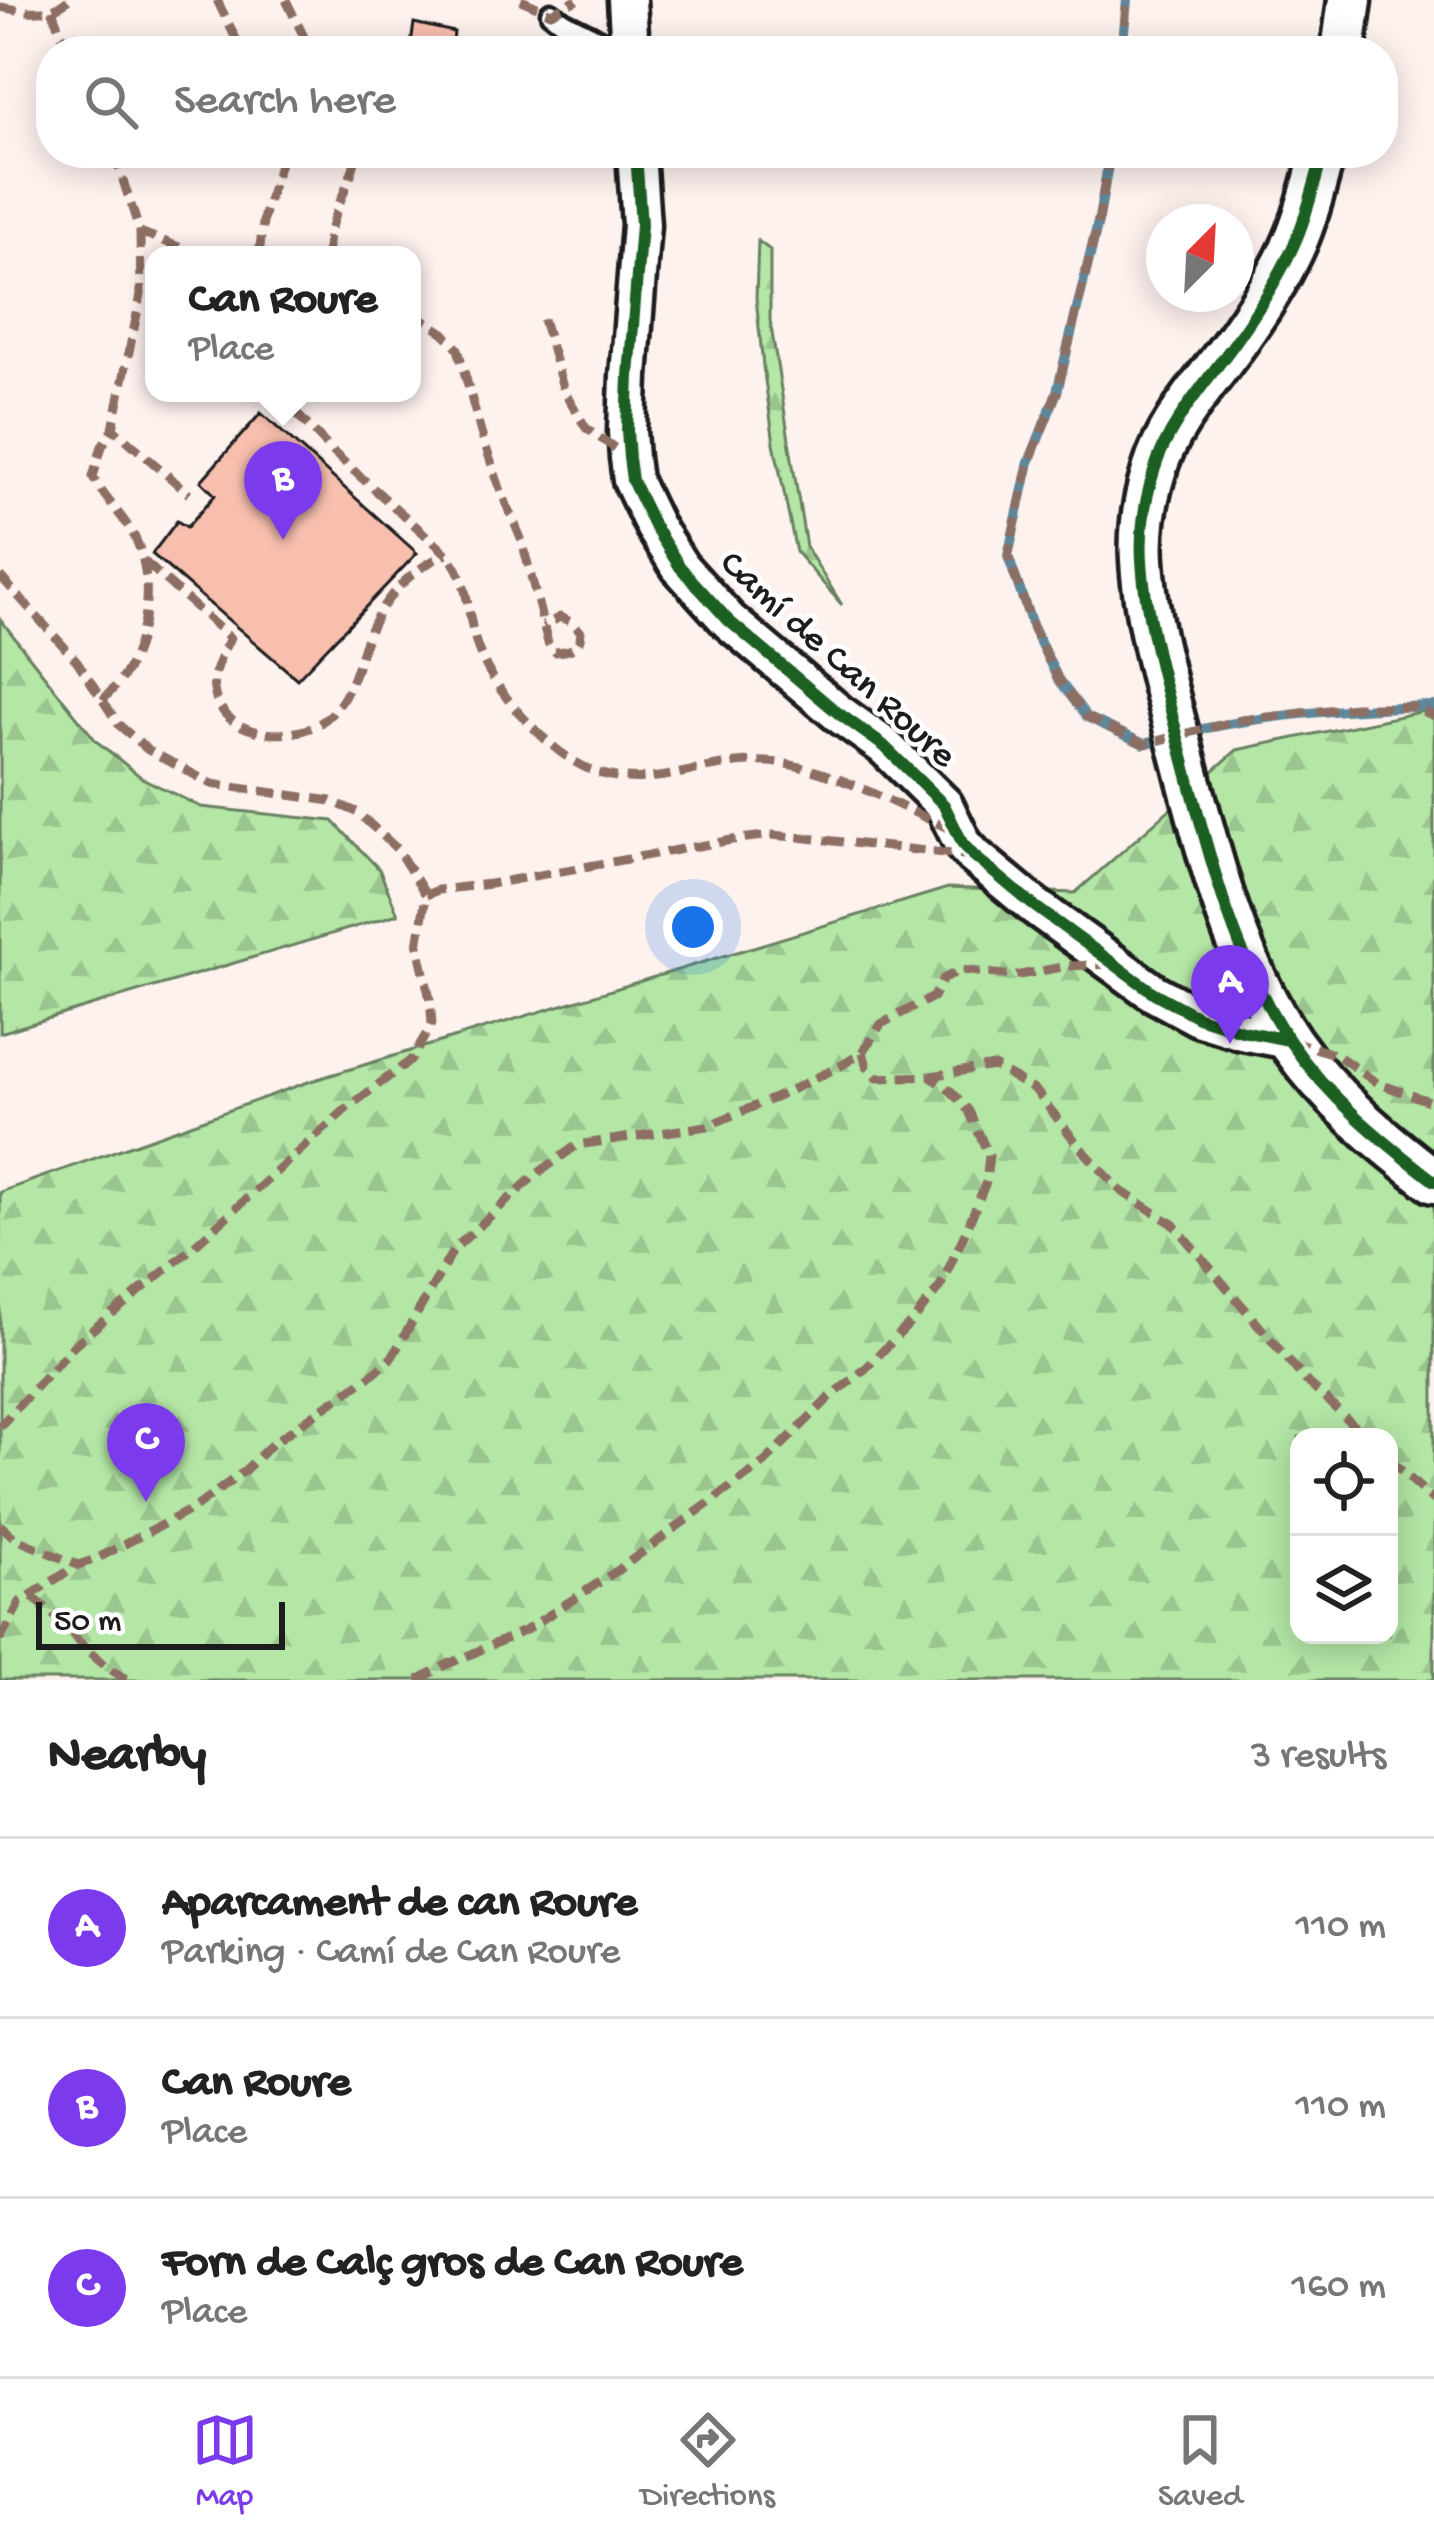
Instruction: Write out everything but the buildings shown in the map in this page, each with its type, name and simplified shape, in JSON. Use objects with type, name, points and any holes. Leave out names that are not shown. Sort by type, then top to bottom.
[{"type":"street","points":[[627,0],[629,36]]},
{"type":"street","points":[[1344,36],[1350,0]]},
{"type":"street","name":"Camí de Can Roure","points":[[637,168],[641,226],[628,445],[632,480],[680,567],[729,621],[884,746],[944,805],[974,856],[1033,905],[1154,993],[1198,1017],[1289,1040]]},
{"type":"street","points":[[1318,168],[1297,238],[1281,271],[1169,436],[1155,466],[1142,530],[1142,563],[1161,672],[1217,880],[1253,974],[1315,1076],[1342,1106],[1434,1181]]},
{"type":"lane","points":[[551,13],[591,36]]},
{"type":"green space","points":[[758,241],[770,250],[770,320],[806,547],[842,605],[796,552],[763,366],[756,298]]},
{"type":"green space","points":[[0,619],[96,741],[142,778],[201,807],[333,821],[379,869],[398,914],[0,1033]]},
{"type":"green space","points":[[1434,709],[1434,1680],[0,1680],[0,1192],[311,1081],[948,888],[1075,893],[1237,750]]},
{"type":"waterway","points":[[1123,36],[1127,0]]},
{"type":"waterway","points":[[1107,168],[1057,392],[1029,462],[1008,556],[1033,628],[1058,679],[1087,717],[1144,744],[1170,737]]},
{"type":"waterway","points":[[1188,732],[1310,713],[1434,706]]},
{"type":"marked path","points":[[0,7],[44,11],[68,0]]},
{"type":"marked path","points":[[217,0],[235,36]]},
{"type":"marked path","points":[[286,0],[304,36]]},
{"type":"marked path","points":[[521,0],[551,13],[577,0]]},
{"type":"marked path","points":[[1123,36],[1127,0]]},
{"type":"marked path","points":[[52,9],[63,36]]},
{"type":"marked path","points":[[119,168],[140,232],[177,246]]},
{"type":"marked path","points":[[260,246],[278,168]]},
{"type":"marked path","points":[[328,246],[353,168]]},
{"type":"marked path","points":[[1107,168],[1057,392],[1029,462],[1008,556],[1033,628],[1058,679],[1087,717],[1144,744],[1241,720],[1355,707],[1414,707],[1434,716]]},
{"type":"marked path","points":[[140,232],[141,295],[113,428],[189,494]]},
{"type":"marked path","points":[[421,319],[458,349],[481,433],[522,541],[544,626]]},
{"type":"marked path","points":[[543,319],[564,391],[586,428],[629,458]]},
{"type":"marked path","points":[[286,402],[334,453],[447,554],[459,574],[478,649],[494,681],[542,736],[577,763],[615,777],[636,778],[736,763],[786,764],[851,784],[957,832]]},
{"type":"marked path","points":[[103,700],[134,656],[146,605],[145,571],[136,540],[93,477],[113,428]]},
{"type":"marked path","points":[[145,562],[230,638],[213,683],[219,705],[240,725],[270,734],[315,726],[336,709],[388,600],[421,568],[447,554]]},
{"type":"marked path","points":[[0,576],[77,661],[119,725],[148,750],[212,784],[331,801],[357,812],[397,849],[426,895],[418,946],[432,1024],[411,1060],[346,1109],[185,1254],[75,1344],[0,1426]]},
{"type":"marked path","points":[[560,617],[573,623],[581,632],[577,646],[555,652],[544,626],[560,617]]},
{"type":"marked path","points":[[426,895],[771,835],[972,856]]},
{"type":"marked path","points":[[0,1640],[20,1602],[78,1565],[196,1507],[273,1443],[374,1373],[392,1357],[454,1249],[533,1177],[577,1145],[707,1126],[779,1096],[863,1052],[881,1024],[933,997],[943,979],[960,970],[1014,976],[1112,964]]},
{"type":"marked path","points":[[1289,1040],[1337,1055],[1377,1083],[1434,1103]]},
{"type":"marked path","points":[[863,1052],[877,1078],[994,1066],[1036,1091],[1121,1191],[1173,1224],[1305,1380],[1356,1428]]},
{"type":"marked path","points":[[418,1680],[526,1630],[618,1570],[765,1462],[915,1318],[940,1287],[966,1231],[986,1182],[989,1156],[969,1111],[930,1076]]},
{"type":"marked path","points":[[1398,1467],[1434,1501]]},
{"type":"marked path","points":[[0,1525],[16,1539],[78,1565]]},
{"type":"marked path","points":[[32,1597],[90,1653],[130,1680]]},
{"type":"cycle path","points":[[637,168],[641,225],[629,376],[629,458],[632,480],[680,567],[729,621],[884,746],[944,805],[974,856],[1033,905],[1154,993],[1198,1017],[1289,1040]]},
{"type":"cycle path","points":[[1319,168],[1300,229],[1278,276],[1161,452],[1144,515],[1144,581],[1156,649],[1199,816],[1222,896],[1252,973],[1291,1043],[1322,1082],[1434,1181]]},
{"type":"place","name":"Can Roure","points":[[283,540]]},
{"type":"place","name":"Aparcament de can Roure","points":[[1230,1044]]},
{"type":"place","name":"Forn de Calç gros de Can Roure","points":[[146,1502]]}]
